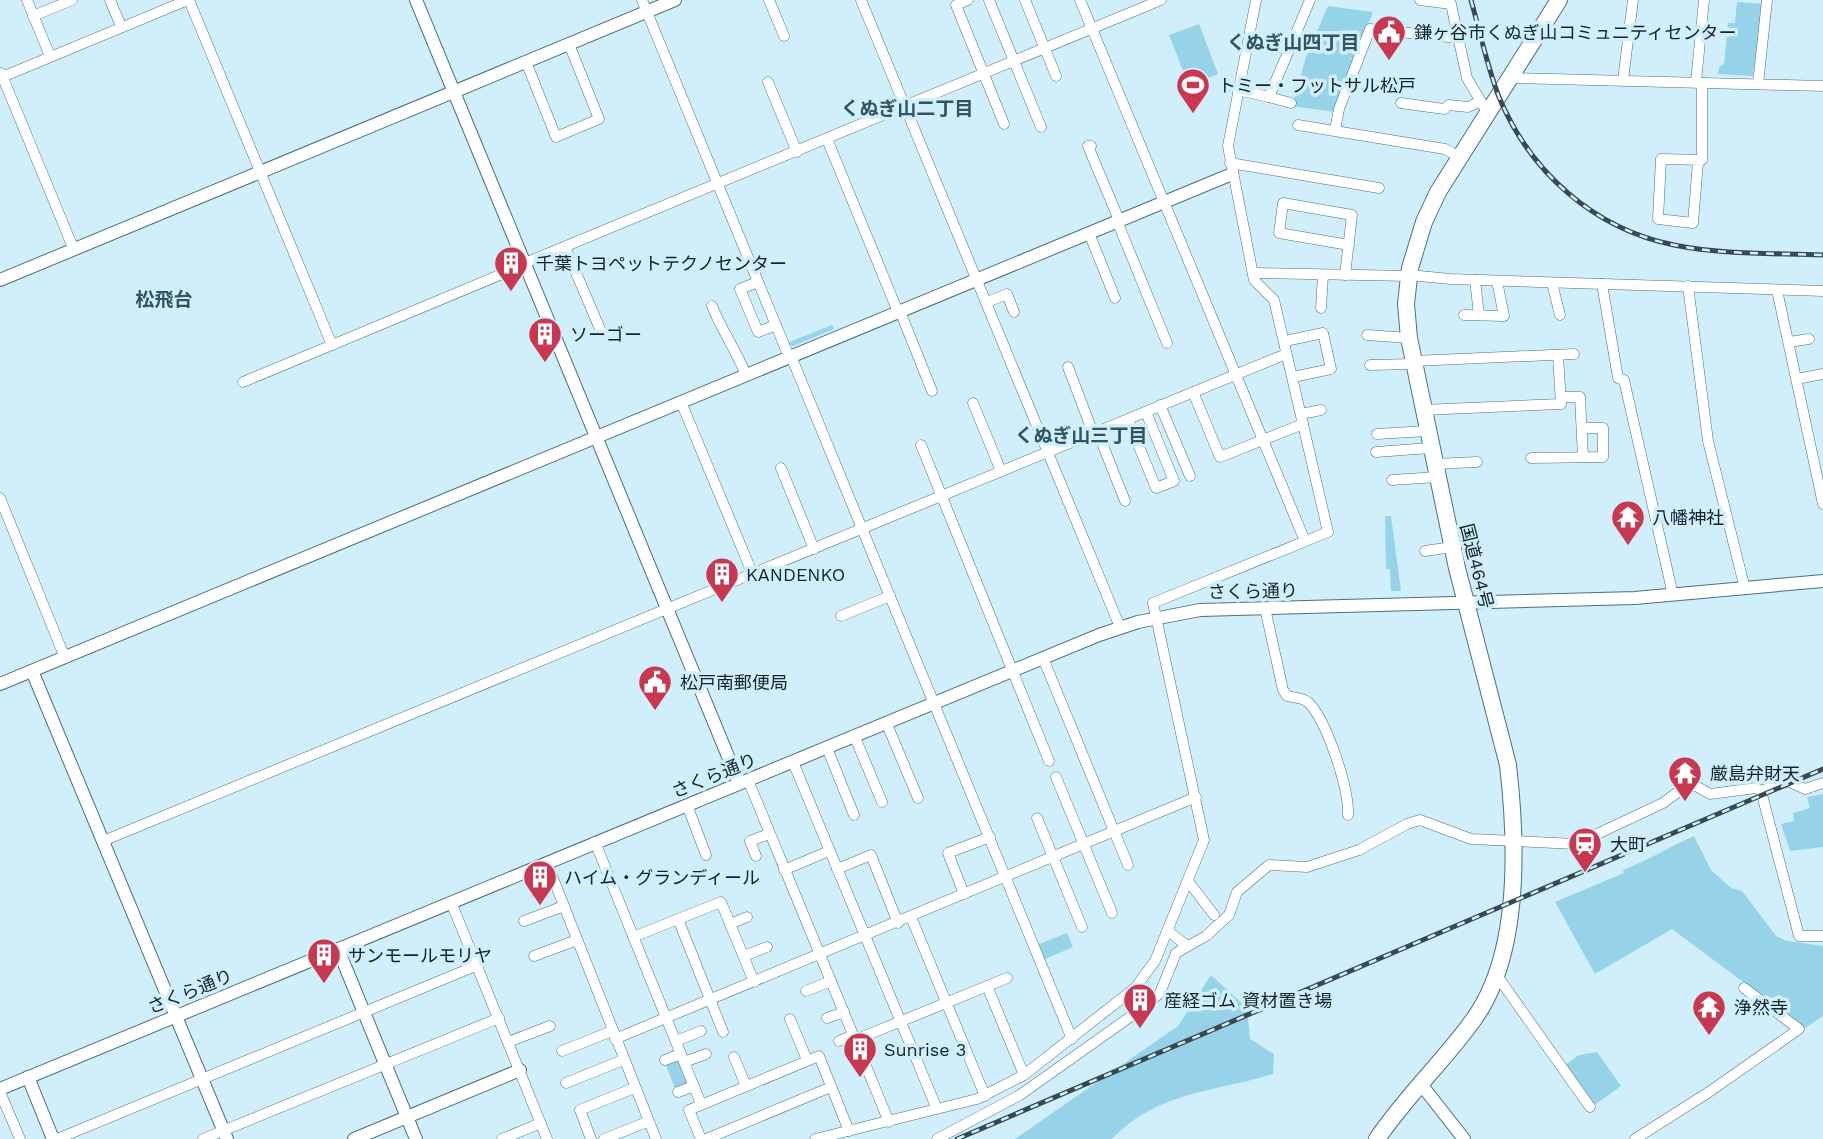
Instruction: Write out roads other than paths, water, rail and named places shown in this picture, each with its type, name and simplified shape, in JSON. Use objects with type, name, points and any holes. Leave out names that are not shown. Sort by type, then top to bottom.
[{"type":"highway","name":"国道464号","points":[[1377,1139],[1476,1016],[1498,977],[1509,929],[1512,798],[1506,752],[1452,547],[1422,410],[1409,338],[1406,304],[1410,276],[1415,246],[1429,208],[1460,157],[1483,107],[1510,78],[1559,0]]},
{"type":"street","points":[[27,0],[50,56]]},
{"type":"street","points":[[33,16],[72,0]]},
{"type":"street","points":[[110,0],[121,26]]},
{"type":"street","points":[[74,250],[1,75],[189,0],[332,345]]},
{"type":"street","points":[[416,0],[668,610],[769,834],[889,1122]]},
{"type":"street","points":[[0,281],[569,44],[645,6],[675,0]]},
{"type":"street","points":[[769,0],[785,36]]},
{"type":"street","points":[[861,0],[1120,627]]},
{"type":"street","points":[[968,0],[956,5],[1004,124]]},
{"type":"street","points":[[989,0],[1041,127]]},
{"type":"street","points":[[1025,0],[1056,76]]},
{"type":"street","points":[[1080,0],[1305,541]]},
{"type":"street","points":[[243,382],[1093,29],[1147,3],[1161,0]]},
{"type":"street","points":[[815,1139],[985,1097],[1024,1075],[1135,988],[1155,961],[1204,840],[1153,603],[1328,532],[1274,300],[1254,280],[1228,146],[1256,0]]},
{"type":"street","points":[[1269,97],[1310,0]]},
{"type":"street","points":[[1401,103],[1444,109],[1449,105],[1483,107],[1467,78],[1451,4],[1420,0]]},
{"type":"street","points":[[1623,80],[1633,0]]},
{"type":"street","points":[[1698,162],[1661,159],[1658,219],[1693,223],[1698,162],[1702,160],[1699,82],[1704,0]]},
{"type":"street","points":[[1758,84],[1767,0]]},
{"type":"street","points":[[645,6],[1072,1039]]},
{"type":"street","points":[[1335,130],[1338,111],[1370,29],[1458,38]]},
{"type":"street","points":[[526,62],[556,136],[599,119],[569,44]]},
{"type":"street","points":[[1510,78],[1823,86]]},
{"type":"street","points":[[768,82],[797,152]]},
{"type":"street","points":[[1238,90],[1290,103]]},
{"type":"street","points":[[1298,125],[1445,149],[1460,157]]},
{"type":"street","points":[[827,139],[932,391]]},
{"type":"street","points":[[1091,146],[1088,146],[1167,343]]},
{"type":"street","points":[[0,684],[1089,233],[1164,201],[1231,168],[1379,188]]},
{"type":"street","points":[[1345,275],[1349,245],[1352,215],[1283,203],[1279,233],[1349,245]]},
{"type":"street","points":[[1089,233],[1115,298]]},
{"type":"street","points":[[565,247],[600,329]]},
{"type":"street","points":[[1253,273],[1823,291]]},
{"type":"street","points":[[1320,308],[1323,275]]},
{"type":"street","points":[[1475,280],[1479,315]]},
{"type":"street","points":[[1464,315],[1504,316],[1497,281]]},
{"type":"street","points":[[758,282],[740,289],[758,332],[776,325]]},
{"type":"street","points":[[1552,283],[1557,310]]},
{"type":"street","points":[[1602,284],[1618,378],[1625,380],[1673,596]]},
{"type":"street","points":[[1688,286],[1708,441],[1745,589]]},
{"type":"street","points":[[1777,290],[1823,504]]},
{"type":"street","points":[[987,302],[1007,294],[1014,312]]},
{"type":"street","points":[[712,306],[722,330],[731,339],[746,375]]},
{"type":"street","points":[[1285,341],[1323,333],[1331,369],[1293,377]]},
{"type":"street","points":[[1367,335],[1409,338]]},
{"type":"street","points":[[1788,342],[1809,339]]},
{"type":"street","points":[[103,841],[1286,354]]},
{"type":"street","points":[[1370,365],[1574,354]]},
{"type":"street","points":[[1422,410],[1561,404],[1558,355]]},
{"type":"street","points":[[1068,367],[1125,501]]},
{"type":"street","points":[[1797,379],[1823,374]]},
{"type":"street","points":[[1193,392],[1220,457],[1321,410]]},
{"type":"street","points":[[1561,397],[1580,397],[1583,457]]},
{"type":"street","points":[[681,402],[753,575]]},
{"type":"street","points":[[973,403],[1001,471]]},
{"type":"street","points":[[1160,405],[1190,477]]},
{"type":"street","points":[[1128,420],[1156,488],[1174,481],[1146,412]]},
{"type":"street","points":[[1531,458],[1603,457],[1603,428],[1582,428]]},
{"type":"street","points":[[1377,434],[1427,430]]},
{"type":"street","points":[[921,445],[1049,761]]},
{"type":"street","points":[[1376,452],[1434,463],[1477,462]]},
{"type":"street","points":[[1398,483],[1434,463]]},
{"type":"street","points":[[781,468],[814,549]]},
{"type":"street","points":[[0,498],[65,658]]},
{"type":"street","points":[[1424,551],[1452,547]]},
{"type":"street","name":"さくら通り","points":[[0,1090],[1120,627],[1200,610],[1673,596],[1823,581]]},
{"type":"street","points":[[841,616],[890,596]]},
{"type":"street","points":[[1265,608],[1283,690],[1287,696],[1302,699],[1311,707],[1341,769],[1348,815]]},
{"type":"street","points":[[1043,658],[1128,865]]},
{"type":"street","points":[[32,671],[225,1135]]},
{"type":"street","points":[[886,722],[918,798]]},
{"type":"street","points":[[854,736],[882,802]]},
{"type":"street","points":[[827,748],[854,815]]},
{"type":"street","points":[[793,762],[937,1109]]},
{"type":"street","points":[[1056,776],[1112,912]]},
{"type":"street","points":[[1761,791],[1788,781],[1805,789],[1823,783]]},
{"type":"street","points":[[937,1139],[1020,1096],[1137,1012],[1160,993],[1176,953],[1206,936],[1229,915],[1237,892],[1269,865],[1307,867],[1359,850],[1414,821],[1471,839],[1540,844],[1584,842],[1663,803],[1686,786],[1696,786],[1710,794],[1756,788],[1761,791],[1799,936],[1823,936]]},
{"type":"street","points":[[562,1051],[666,1018],[1196,797]]},
{"type":"street","points":[[687,805],[706,855]]},
{"type":"street","points":[[1037,818],[1082,927]]},
{"type":"street","points":[[756,856],[750,841],[769,834]]},
{"type":"street","points":[[964,894],[948,853],[990,837]]},
{"type":"street","points":[[595,842],[701,1104]]},
{"type":"street","points":[[784,870],[829,851]]},
{"type":"street","points":[[837,869],[870,855],[898,923]]},
{"type":"street","points":[[547,863],[656,1139]]},
{"type":"street","points":[[1188,880],[1214,915]]},
{"type":"street","points":[[452,902],[547,1139]]},
{"type":"street","points":[[633,937],[721,902],[754,982]]},
{"type":"street","points":[[524,921],[564,906]]},
{"type":"street","points":[[911,917],[985,1097]]},
{"type":"street","points":[[730,924],[747,918]]},
{"type":"street","points":[[678,919],[723,1032]]},
{"type":"street","points":[[1168,930],[1186,945]]},
{"type":"street","points":[[534,957],[577,940]]},
{"type":"street","points":[[744,956],[767,947]]},
{"type":"street","points":[[338,949],[416,1139]]},
{"type":"street","points":[[28,1077],[55,1139],[478,965]]},
{"type":"street","points":[[1498,977],[1590,1107]]},
{"type":"street","points":[[839,1041],[901,1021],[1007,978]]},
{"type":"street","points":[[806,991],[831,981]]},
{"type":"street","points":[[987,986],[1024,1075]]},
{"type":"street","points":[[1635,1139],[1709,1092],[1799,1029],[1744,988]]},
{"type":"street","points":[[827,1018],[844,1012]]},
{"type":"street","points":[[204,1139],[225,1135],[499,1018]]},
{"type":"street","points":[[790,1018],[807,1060]]},
{"type":"street","points":[[508,1042],[550,1026]]},
{"type":"street","points":[[676,1041],[701,1031]]},
{"type":"street","points":[[665,1060],[706,1054]]},
{"type":"street","points":[[831,1087],[704,1139],[689,1110],[818,1056],[831,1087],[849,1131]]},
{"type":"street","points":[[734,1057],[746,1086]]},
{"type":"street","points":[[566,1083],[623,1059]]},
{"type":"street","points":[[355,1139],[520,1070]]},
{"type":"street","points":[[1420,1083],[1464,1139]]},
{"type":"street","points":[[678,1092],[694,1086]]},
{"type":"street","points":[[591,1139],[580,1110],[634,1088]]},
{"type":"street","points":[[0,1090],[20,1139]]},
{"type":"street","points":[[604,1139],[648,1122]]},
{"type":"street","points":[[502,1139],[541,1123]]},
{"type":"railway","points":[[1471,0],[1487,61],[1499,97],[1512,124],[1547,173],[1592,211],[1617,226],[1674,245],[1730,252],[1823,255]]},
{"type":"railway","points":[[957,1139],[1823,769]]},
{"type":"place","name":"鎌ヶ谷市くぬぎ山コミュニティセンター","points":[[1389,62]]},
{"type":"place","name":"トミー・フットサル松戸","points":[[1193,115]]},
{"type":"place","name":"千葉トヨペットテクノセンター","points":[[511,293]]},
{"type":"place","name":"ソーゴー","points":[[545,364]]},
{"type":"place","name":"八幡神社","points":[[1628,547]]},
{"type":"place","name":"KANDENKO","points":[[722,604]]},
{"type":"place","name":"松戸南郵便局","points":[[655,712]]},
{"type":"place","name":"厳島弁財天","points":[[1685,803]]},
{"type":"place","name":"大町","points":[[1585,874]]},
{"type":"place","name":"ハイム・グランディール","points":[[540,907]]},
{"type":"place","name":"サンモールモリヤ","points":[[324,985]]},
{"type":"place","name":"産経ゴム 資材置き場","points":[[1140,1030]]},
{"type":"place","name":"浄然寺","points":[[1709,1037]]},
{"type":"place","name":"Sunrise 3","points":[[860,1079]]},
{"type":"district","name":"くぬぎ山四丁目","points":[[1293,42]]},
{"type":"district","name":"くぬぎ山二丁目","points":[[907,108]]},
{"type":"district","name":"松飛台","points":[[164,299]]},
{"type":"district","name":"くぬぎ山三丁目","points":[[1081,435]]}]
